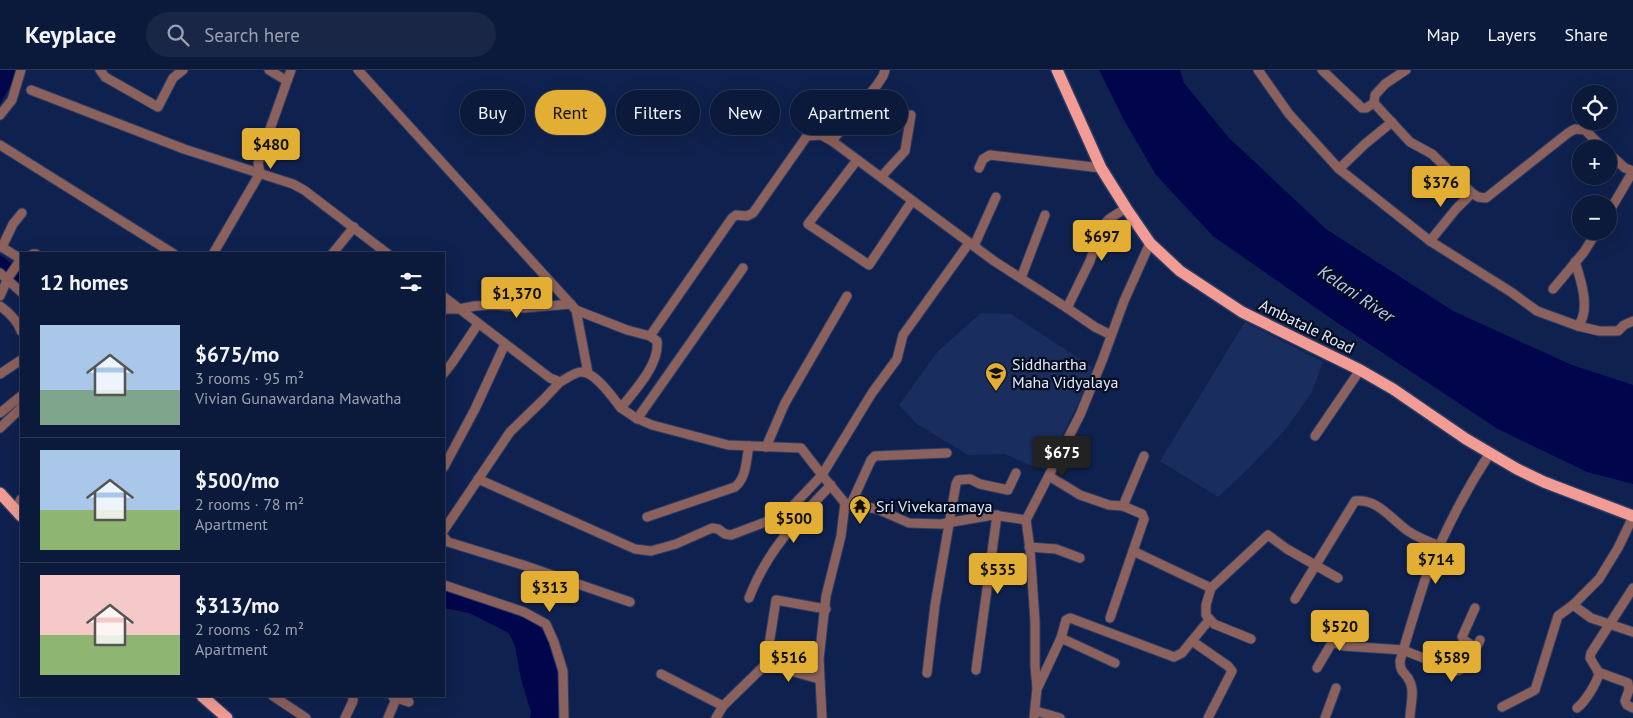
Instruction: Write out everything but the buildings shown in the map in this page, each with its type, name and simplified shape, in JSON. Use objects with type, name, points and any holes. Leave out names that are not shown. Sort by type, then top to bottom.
[{"type":"main road","name":"Ambatale Road","points":[[1057,70],[1101,168],[1150,243],[1180,271],[1242,312],[1360,370],[1393,389],[1490,453],[1544,482],[1633,517]]},
{"type":"main road","points":[[0,493],[19,508]]},
{"type":"main road","points":[[203,697],[227,718]]},
{"type":"street","points":[[0,115],[12,100],[21,70]]},
{"type":"street","points":[[100,70],[105,77],[158,107],[173,78],[183,70]]},
{"type":"street","points":[[269,70],[287,81]]},
{"type":"street","points":[[214,252],[260,173],[258,162],[291,70]]},
{"type":"street","points":[[358,70],[574,307],[627,330],[650,336],[657,341],[658,351],[652,364],[621,408]]},
{"type":"street","points":[[832,140],[883,76],[884,70]]},
{"type":"street","points":[[1258,70],[1289,114],[1339,169],[1430,241],[1511,292],[1537,311],[1578,326],[1600,331],[1618,331],[1624,325],[1633,321]]},
{"type":"street","points":[[1322,70],[1362,108],[1366,108],[1374,103]]},
{"type":"street","points":[[1406,70],[1375,94],[1374,103],[1410,142],[1432,154],[1478,197],[1486,198],[1554,143],[1575,129],[1585,130],[1595,140]]},
{"type":"street","points":[[31,90],[184,149],[293,184],[304,190],[385,252]]},
{"type":"street","points":[[881,177],[905,151],[911,115]]},
{"type":"street","points":[[1339,169],[1392,122]]},
{"type":"street","points":[[650,336],[732,218],[736,215],[747,216],[753,213],[807,136],[821,135],[832,140],[972,245],[1094,327],[1110,335]]},
{"type":"street","points":[[0,145],[171,252]]},
{"type":"street","points":[[979,168],[983,159],[990,154],[1101,168]]},
{"type":"street","points":[[857,160],[808,224],[869,265],[912,200]]},
{"type":"street","points":[[1617,161],[1625,168],[1633,171],[1617,198]]},
{"type":"street","points":[[1430,241],[1456,208],[1472,193]]},
{"type":"street","points":[[478,478],[634,549],[651,552],[676,544],[712,528],[731,535],[776,518],[788,511],[822,474],[872,393],[897,359],[904,336],[972,245],[996,197]]},
{"type":"street","points":[[1067,308],[1090,261],[1102,227],[1109,219],[1126,208]]},
{"type":"street","points":[[20,259],[1,247],[13,224],[22,213]]},
{"type":"street","points":[[1021,278],[1045,215]]},
{"type":"street","points":[[334,252],[354,227]]},
{"type":"street","points":[[1553,289],[1591,240]]},
{"type":"street","points":[[1060,718],[1035,714],[1038,688],[1035,666],[1035,621],[1026,520],[1032,505],[1050,476],[1080,415],[1102,361],[1110,335],[1150,243]]},
{"type":"street","points":[[0,296],[5,277],[20,261]]},
{"type":"street","points":[[1575,262],[1584,297],[1582,321],[1578,326]]},
{"type":"street","points":[[637,419],[743,268]]},
{"type":"street","points":[[5,277],[20,291]]},
{"type":"street","points":[[766,447],[785,403],[847,296]]},
{"type":"street","points":[[445,298],[550,378],[560,382]]},
{"type":"street","points":[[445,309],[496,305],[524,308],[574,307]]},
{"type":"street","points":[[0,306],[20,324]]},
{"type":"street","points":[[574,307],[588,373]]},
{"type":"street","points":[[445,372],[478,324]]},
{"type":"street","points":[[445,464],[475,410],[506,344]]},
{"type":"street","points":[[0,374],[20,361]]},
{"type":"street","points":[[1315,436],[1360,370]]},
{"type":"street","points":[[445,528],[510,432],[560,382],[580,372],[588,373],[595,377],[621,408],[637,419],[652,425],[728,445],[801,448],[848,503],[877,510],[909,523],[948,523],[997,516],[1026,520]]},
{"type":"street","points":[[0,413],[20,397]]},
{"type":"street","points":[[0,428],[20,409]]},
{"type":"street","points":[[647,517],[735,487],[740,483],[744,475],[749,446]]},
{"type":"street","points":[[822,718],[819,659],[826,596],[848,503],[875,456],[947,452]]},
{"type":"street","points":[[1410,718],[1412,702],[1411,682],[1400,669],[1403,650],[1425,581],[1440,546],[1453,517],[1490,453]]},
{"type":"street","points":[[1123,506],[1144,456]]},
{"type":"street","points":[[927,674],[935,605],[956,484],[958,480],[970,479],[980,484],[1008,490],[1016,473]]},
{"type":"street","points":[[1050,476],[1080,495],[1109,505],[1123,506],[1142,514],[1144,519],[1110,618]]},
{"type":"street","points":[[749,598],[758,576],[771,553],[804,512],[831,485]]},
{"type":"street","points":[[1295,599],[1355,501],[1365,500],[1376,505],[1409,532],[1440,546]]},
{"type":"street","points":[[976,670],[997,516]]},
{"type":"street","points":[[1502,707],[1535,690],[1558,616],[1573,605],[1599,579],[1618,548],[1633,517]]},
{"type":"street","points":[[1251,639],[1214,624],[1206,615],[1206,605],[1211,588],[1268,535],[1287,549],[1338,578]]},
{"type":"street","points":[[445,538],[448,542],[524,565],[630,602]]},
{"type":"street","points":[[1029,547],[1056,549],[1080,558]]},
{"type":"street","points":[[1134,551],[1211,588]]},
{"type":"street","points":[[445,585],[524,612],[546,624],[563,671],[564,718]]},
{"type":"street","points":[[1577,708],[1598,678],[1598,672],[1590,658],[1591,653],[1633,588]]},
{"type":"street","points":[[716,718],[723,706],[766,664],[776,600],[826,609]]},
{"type":"street","points":[[1573,605],[1591,618],[1633,632]]},
{"type":"street","points":[[1332,642],[1344,646],[1403,650],[1456,671],[1462,670],[1478,644],[1464,640],[1462,637],[1475,608]]},
{"type":"street","points":[[1038,688],[1066,620],[1070,618],[1174,656],[1179,656],[1209,620]]},
{"type":"street","points":[[1316,668],[1343,624]]},
{"type":"street","points":[[1060,638],[1115,663]]},
{"type":"street","points":[[1192,641],[1228,666],[1232,671],[1208,718]]},
{"type":"street","points":[[766,664],[819,679]]},
{"type":"street","points":[[1598,672],[1628,683],[1629,690],[1625,701],[1627,705],[1633,708]]},
{"type":"street","points":[[661,674],[723,706]]},
{"type":"street","points":[[1325,718],[1336,688]]},
{"type":"street","points":[[278,698],[306,718]]},
{"type":"street","points":[[345,718],[355,698]]},
{"type":"street","points":[[388,718],[393,698],[409,702]]},
{"type":"shaded area","name":"Siddhartha Maha Vidyalaya","points":[[981,313],[1011,314],[1092,367],[1091,378],[1045,469],[1029,465],[1005,454],[968,455],[917,424],[899,405],[938,351]]},
{"type":"shaded area","points":[[1245,322],[1323,362],[1311,394],[1285,430],[1218,497],[1160,461]]},
{"type":"water","points":[[0,70],[18,70],[0,104]]},
{"type":"water","name":"Kelani River","points":[[1099,70],[1180,70],[1184,83],[1228,137],[1326,229],[1453,311],[1572,365],[1633,385],[1633,484],[1587,472],[1498,429],[1339,324],[1213,236],[1156,175],[1124,120]]},
{"type":"water","points":[[0,255],[20,269],[20,288],[0,271]]},
{"type":"water","points":[[445,583],[526,615],[544,631],[552,645],[558,666],[561,688],[561,718],[530,718],[531,712],[521,679],[515,646],[509,633],[469,613],[445,608]]},
{"type":"place","name":"Siddhartha Maha Vidyalaya","points":[[996,392]]},
{"type":"place","name":"Sri Vivekaramaya","points":[[860,525]]}]
